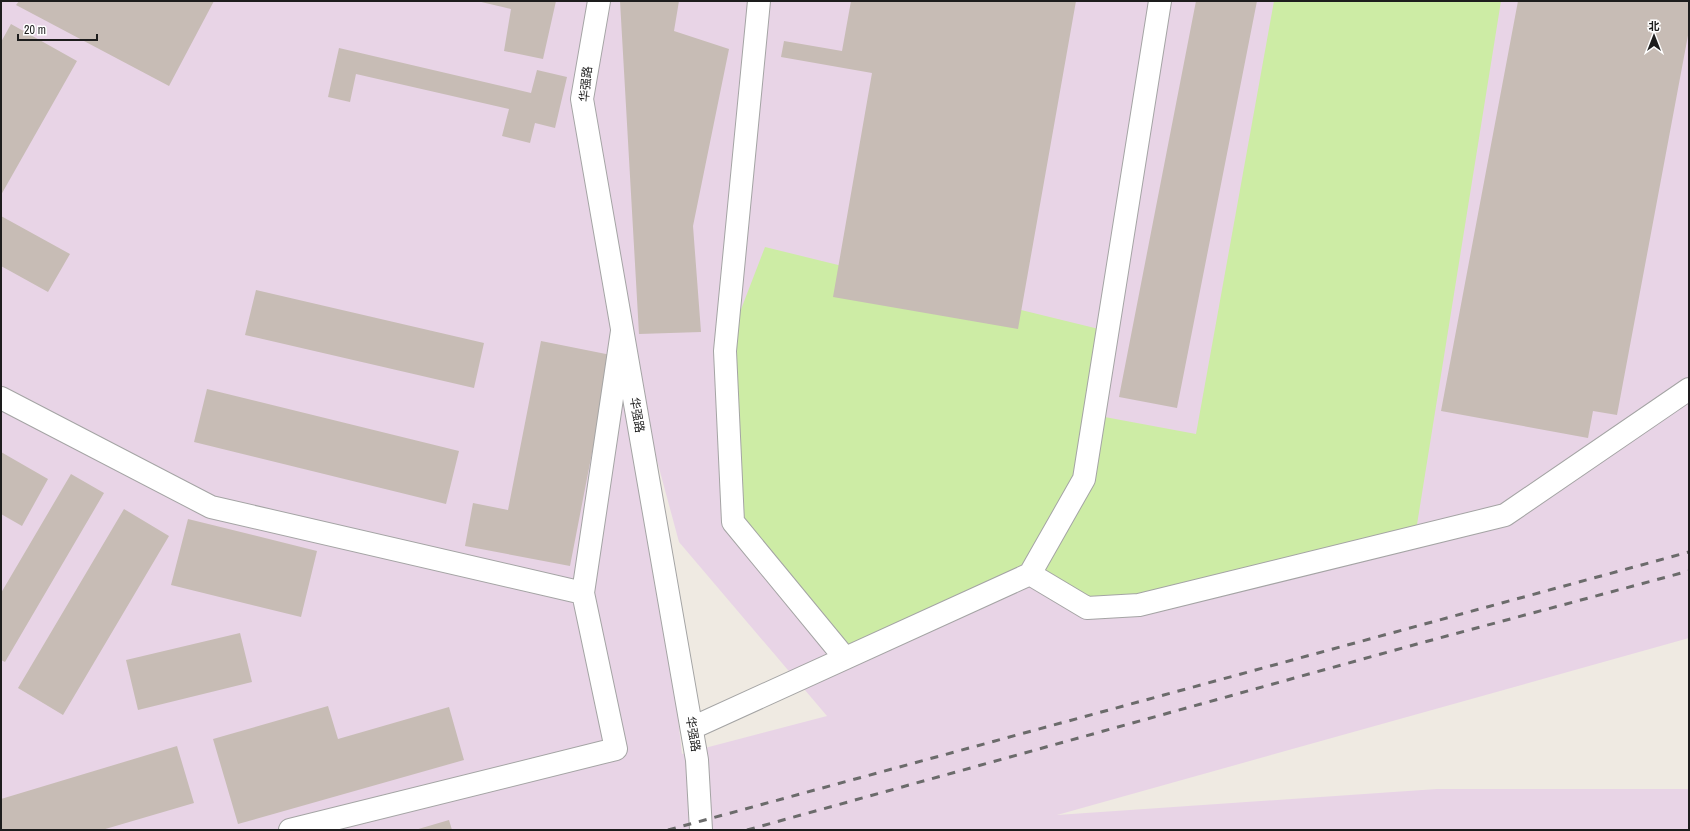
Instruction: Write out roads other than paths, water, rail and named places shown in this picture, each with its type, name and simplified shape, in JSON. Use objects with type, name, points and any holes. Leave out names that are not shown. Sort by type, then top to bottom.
[{"type":"street","name":"华强路","points":[[599,1],[582,99],[692,728],[697,760],[701,830]]},
{"type":"street","points":[[759,1],[725,350],[733,522],[845,658]]},
{"type":"street","points":[[692,728],[1030,574],[1084,479],[1160,1]]},
{"type":"street","points":[[290,830],[616,749],[583,594],[622,331]]},
{"type":"street","points":[[1030,574],[1087,608],[1139,605],[1505,515],[1689,389]]},
{"type":"street","points":[[1,398],[212,506],[583,594]]},
{"type":"railway","points":[[668,830],[1689,552]]},
{"type":"railway","points":[[747,830],[1417,644],[1689,571]]}]
